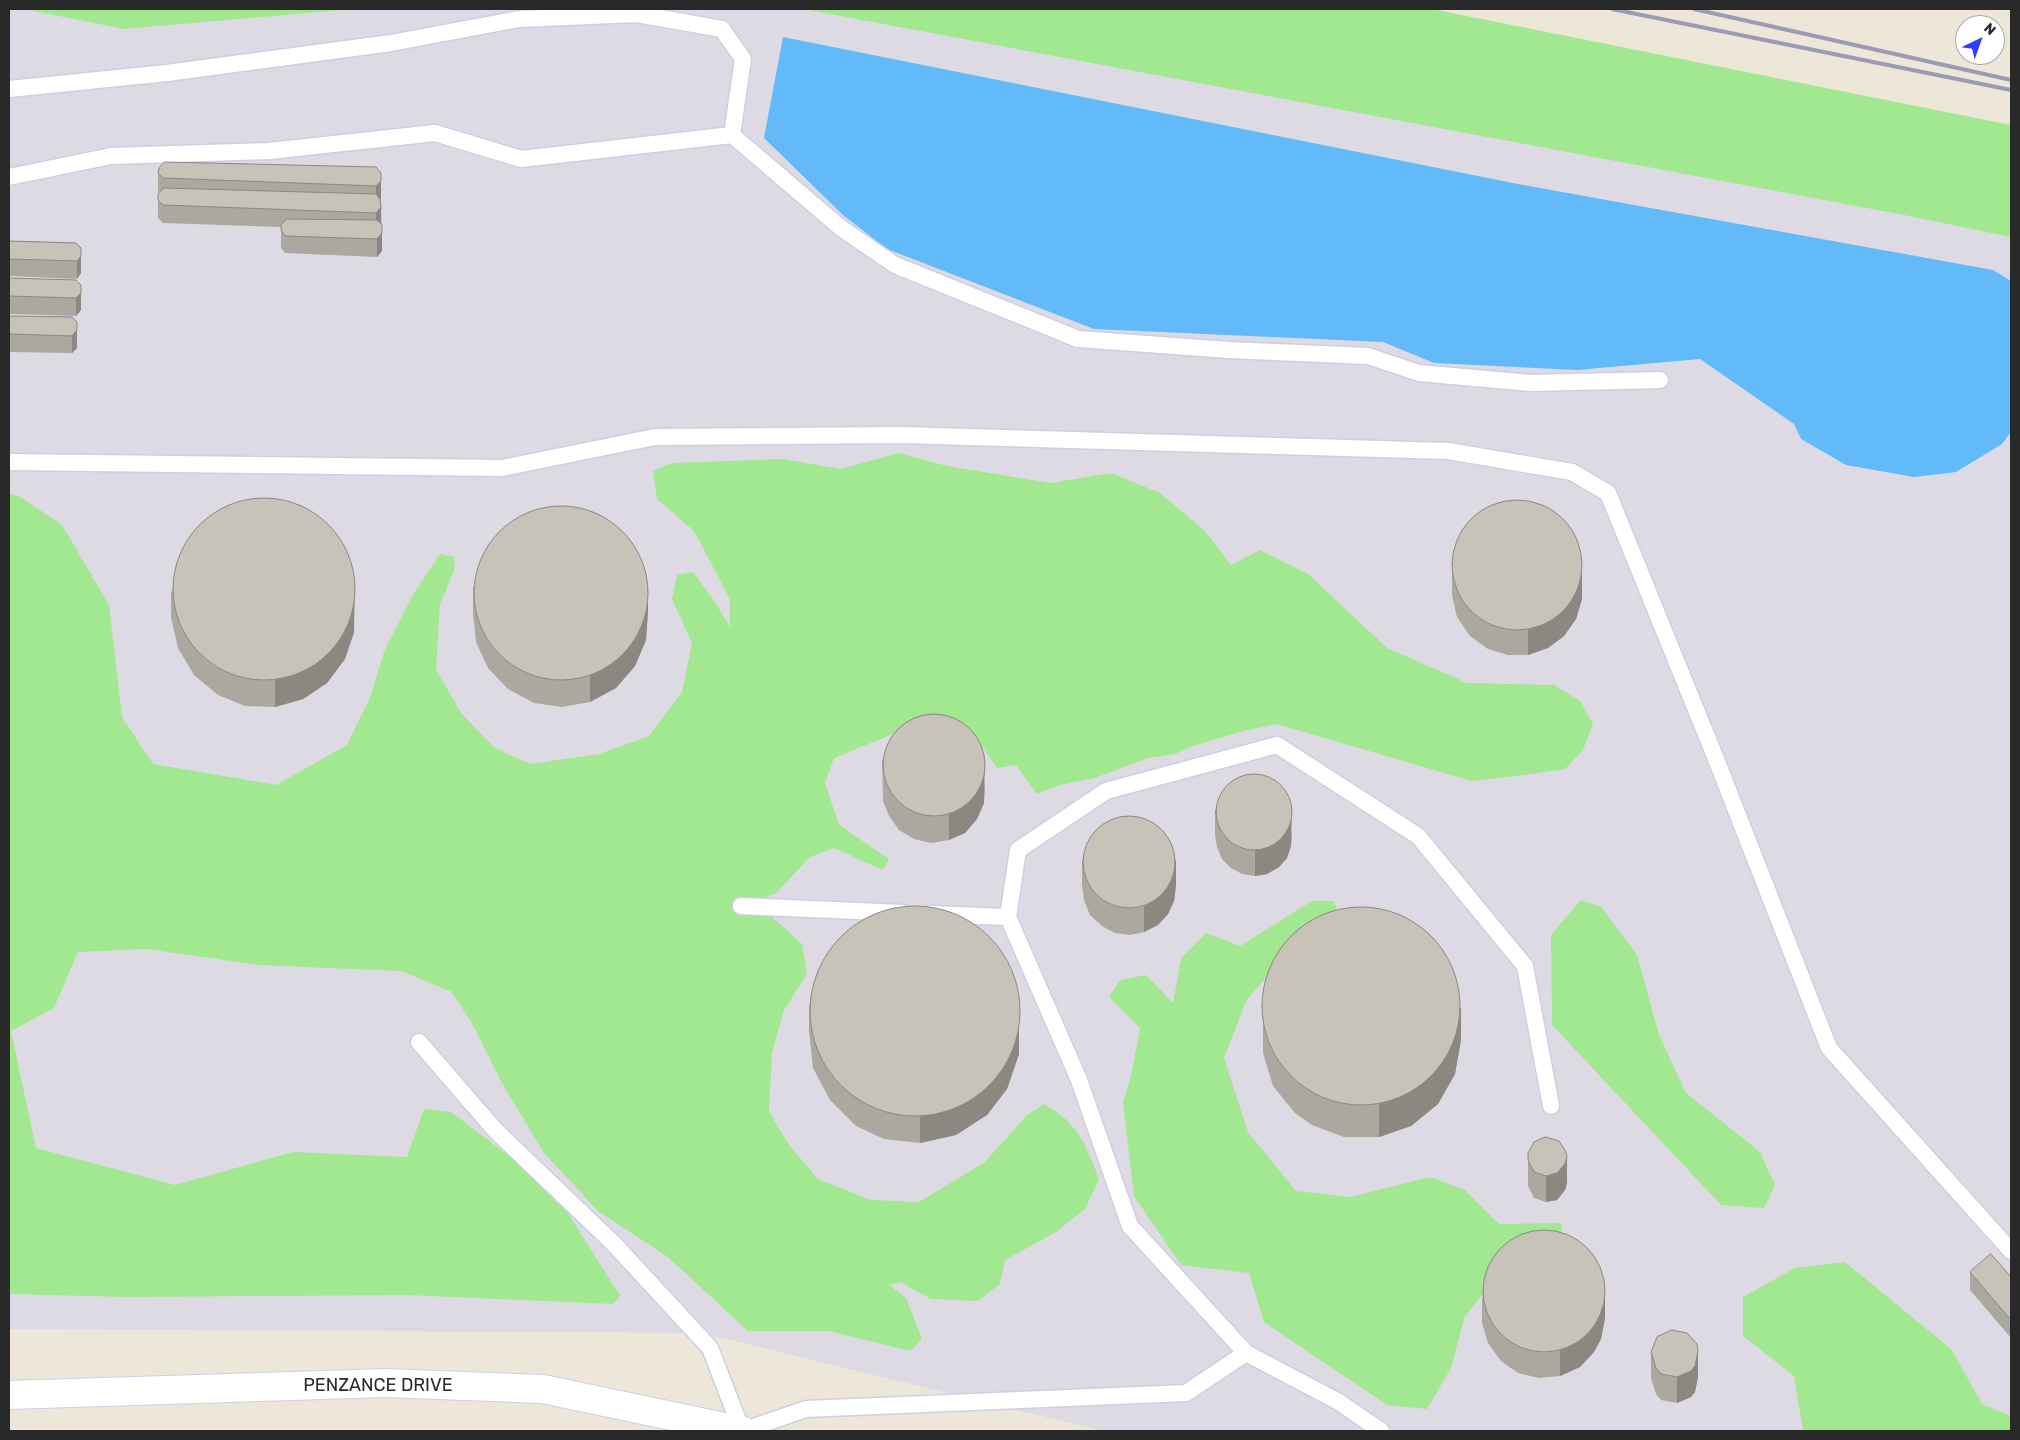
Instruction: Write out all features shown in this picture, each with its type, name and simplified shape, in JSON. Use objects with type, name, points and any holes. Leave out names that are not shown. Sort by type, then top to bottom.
[{"type":"street","name":"PENZANCE DRIVE","points":[[9,1395],[386,1384],[542,1389],[742,1431]]},
{"type":"lane","points":[[9,89],[167,73],[391,43],[519,19],[637,14],[722,29],[743,59],[732,136]]},
{"type":"lane","points":[[9,177],[111,156],[268,151],[435,133],[521,159],[732,136],[840,228],[895,265],[1078,339],[1229,350],[1368,356],[1419,373],[1530,383],[1660,380]]},
{"type":"lane","points":[[9,462],[502,468],[655,437],[901,435],[1448,451],[1572,472],[1608,493],[1716,759],[1829,1048],[2011,1251]]},
{"type":"lane","points":[[1382,1431],[1339,1402],[1246,1354],[1130,1226],[1079,1080],[1008,917],[1018,850],[1106,791],[1277,745],[1418,836],[1525,966],[1551,1106]]},
{"type":"lane","points":[[741,906],[1008,917]]},
{"type":"lane","points":[[419,1042],[495,1130],[614,1244],[710,1348],[742,1431],[806,1409],[1186,1393],[1246,1354]]},
{"type":"shaded area","points":[[9,9],[1182,9],[2011,192],[2011,1431],[1103,1431],[702,1333],[9,1329]]},
{"type":"green space","points":[[24,9],[353,9],[124,29]]},
{"type":"green space","points":[[803,9],[1432,9],[2011,125],[2011,237],[1899,214]]},
{"type":"green space","points":[[899,453],[947,466],[1050,483],[1111,473],[1160,493],[1205,531],[1231,565],[1260,550],[1308,574],[1387,648],[1467,683],[1554,685],[1580,701],[1593,724],[1583,750],[1565,769],[1472,781],[1276,724],[1239,732],[1193,746],[1175,754],[1148,758],[1095,778],[1059,785],[1037,794],[1016,765],[997,768],[977,739],[905,729],[834,758],[825,783],[839,825],[889,859],[883,870],[834,848],[810,857],[776,893],[742,906],[771,916],[802,944],[807,974],[784,1010],[772,1053],[769,1112],[790,1146],[818,1179],[871,1200],[919,1202],[985,1162],[1027,1115],[1044,1104],[1065,1118],[1079,1135],[1090,1155],[1099,1179],[1085,1209],[1056,1232],[1005,1260],[1000,1284],[978,1301],[931,1299],[900,1282],[889,1285],[906,1298],[922,1339],[910,1351],[829,1331],[748,1331],[668,1257],[598,1211],[544,1153],[502,1083],[474,1027],[452,992],[401,971],[259,965],[146,949],[78,952],[54,1008],[11,1031],[36,1148],[175,1185],[293,1152],[407,1157],[424,1109],[451,1112],[553,1189],[620,1296],[613,1304],[406,1295],[128,1297],[9,1294],[9,494],[19,496],[62,525],[109,605],[122,717],[153,764],[276,785],[347,745],[370,698],[385,649],[414,593],[440,554],[454,557],[455,568],[440,604],[436,669],[461,713],[495,748],[530,764],[599,754],[649,736],[682,692],[692,643],[672,599],[677,575],[693,572],[713,599],[730,627],[730,599],[694,531],[657,499],[653,471],[672,463],[783,459],[841,469]]},
{"type":"green space","points":[[1581,900],[1601,907],[1637,955],[1659,1035],[1686,1093],[1760,1152],[1775,1185],[1764,1208],[1721,1205],[1552,1025],[1551,935]]},
{"type":"green space","points":[[1312,901],[1334,901],[1339,916],[1291,948],[1246,1001],[1224,1058],[1248,1132],[1296,1191],[1350,1197],[1430,1177],[1465,1190],[1499,1224],[1561,1223],[1562,1231],[1552,1244],[1520,1250],[1465,1316],[1451,1368],[1427,1409],[1387,1405],[1264,1322],[1249,1273],[1181,1265],[1134,1196],[1123,1102],[1131,1076],[1140,1028],[1109,997],[1120,980],[1146,975],[1173,1003],[1181,958],[1206,933],[1240,946]]},
{"type":"green space","points":[[1845,1262],[1952,1350],[1982,1404],[2011,1416],[2011,1431],[1803,1431],[1794,1376],[1743,1336],[1743,1297],[1795,1268]]},
{"type":"water","points":[[783,37],[1518,184],[1993,270],[2011,281],[2011,432],[2002,444],[1956,472],[1914,477],[1846,465],[1801,439],[1794,424],[1700,359],[1577,370],[1434,363],[1383,342],[1094,329],[887,249],[843,215],[764,138]]},
{"type":"building","points":[[165,162],[376,167],[381,173],[381,181],[376,186],[163,178],[158,173],[159,168]]},
{"type":"building","points":[[164,188],[376,194],[380,199],[381,207],[376,213],[163,205],[158,200],[158,194]]},
{"type":"building","points":[[287,219],[377,220],[382,225],[382,233],[377,239],[285,236],[281,230],[281,225]]},
{"type":"building","points":[[9,241],[76,243],[81,248],[81,256],[77,261],[9,259]]},
{"type":"building","points":[[9,278],[76,280],[81,285],[81,293],[76,298],[9,296]]},
{"type":"building","points":[[9,316],[72,317],[77,322],[77,330],[72,336],[9,334]]},
{"type":"building","points":[[273,498],[282,499],[307,508],[329,524],[345,546],[354,571],[354,607],[345,632],[329,654],[307,670],[291,676],[273,680],[255,680],[246,679],[221,670],[206,660],[193,647],[183,632],[174,607],[173,580],[174,571],[183,546],[193,531],[206,518],[221,508],[246,499]]},
{"type":"building","points":[[1517,500],[1542,505],[1563,519],[1577,540],[1582,565],[1577,590],[1563,611],[1542,625],[1517,630],[1492,625],[1471,611],[1457,590],[1452,565],[1457,540],[1471,519],[1492,505]]},
{"type":"building","points":[[561,506],[578,508],[602,516],[628,538],[638,552],[644,568],[648,593],[646,610],[638,634],[616,660],[602,670],[586,676],[561,680],[544,678],[520,670],[494,648],[484,634],[478,618],[474,593],[476,576],[484,552],[506,526],[520,516],[536,510]]},
{"type":"building","points":[[934,714],[954,718],[970,729],[981,745],[985,765],[981,785],[970,801],[954,812],[934,816],[914,812],[898,801],[887,785],[883,765],[887,745],[898,729],[914,718]]},
{"type":"building","points":[[1254,774],[1268,777],[1281,785],[1289,798],[1292,812],[1289,826],[1281,839],[1268,847],[1254,850],[1240,847],[1227,839],[1219,826],[1216,812],[1219,798],[1227,785],[1240,777]]},
{"type":"building","points":[[1129,816],[1147,819],[1162,829],[1172,844],[1175,862],[1172,880],[1162,895],[1147,905],[1129,908],[1111,905],[1096,895],[1086,880],[1083,862],[1086,844],[1096,829],[1111,819]]},
{"type":"building","points":[[915,906],[935,908],[964,918],[982,930],[996,944],[1012,971],[1018,991],[1020,1011],[1018,1031],[1008,1060],[996,1078],[982,1092],[955,1108],[935,1114],[915,1116],[895,1114],[866,1104],[848,1092],[834,1078],[818,1051],[812,1031],[810,1011],[812,991],[822,962],[834,944],[848,930],[875,914],[895,908]]},
{"type":"building","points":[[1361,907],[1380,909],[1399,915],[1416,924],[1431,936],[1443,951],[1452,968],[1458,987],[1460,1006],[1458,1025],[1452,1044],[1443,1061],[1431,1076],[1416,1088],[1399,1097],[1380,1103],[1361,1105],[1342,1103],[1323,1097],[1306,1088],[1291,1076],[1279,1061],[1270,1044],[1264,1025],[1262,1006],[1264,987],[1270,968],[1279,951],[1291,936],[1306,924],[1323,915],[1342,909]]},
{"type":"building","points":[[1546,1137],[1559,1141],[1567,1157],[1565,1164],[1557,1173],[1546,1176],[1534,1172],[1528,1160],[1528,1153],[1534,1142]]},
{"type":"building","points":[[1544,1230],[1556,1231],[1567,1235],[1587,1248],[1600,1268],[1604,1279],[1604,1303],[1600,1314],[1587,1334],[1567,1347],[1556,1351],[1544,1352],[1532,1351],[1521,1347],[1501,1334],[1488,1314],[1484,1303],[1483,1291],[1484,1279],[1488,1268],[1501,1248],[1521,1235],[1532,1231]]},
{"type":"building","points":[[1991,1254],[2011,1277],[2011,1320],[1970,1272]]},
{"type":"building","points":[[1672,1330],[1687,1333],[1697,1344],[1698,1351],[1695,1366],[1691,1371],[1677,1377],[1661,1374],[1656,1368],[1651,1352],[1657,1337]]},
{"type":"railway","points":[[1612,9],[2011,90]]},
{"type":"railway","points":[[1694,9],[2011,80]]}]
